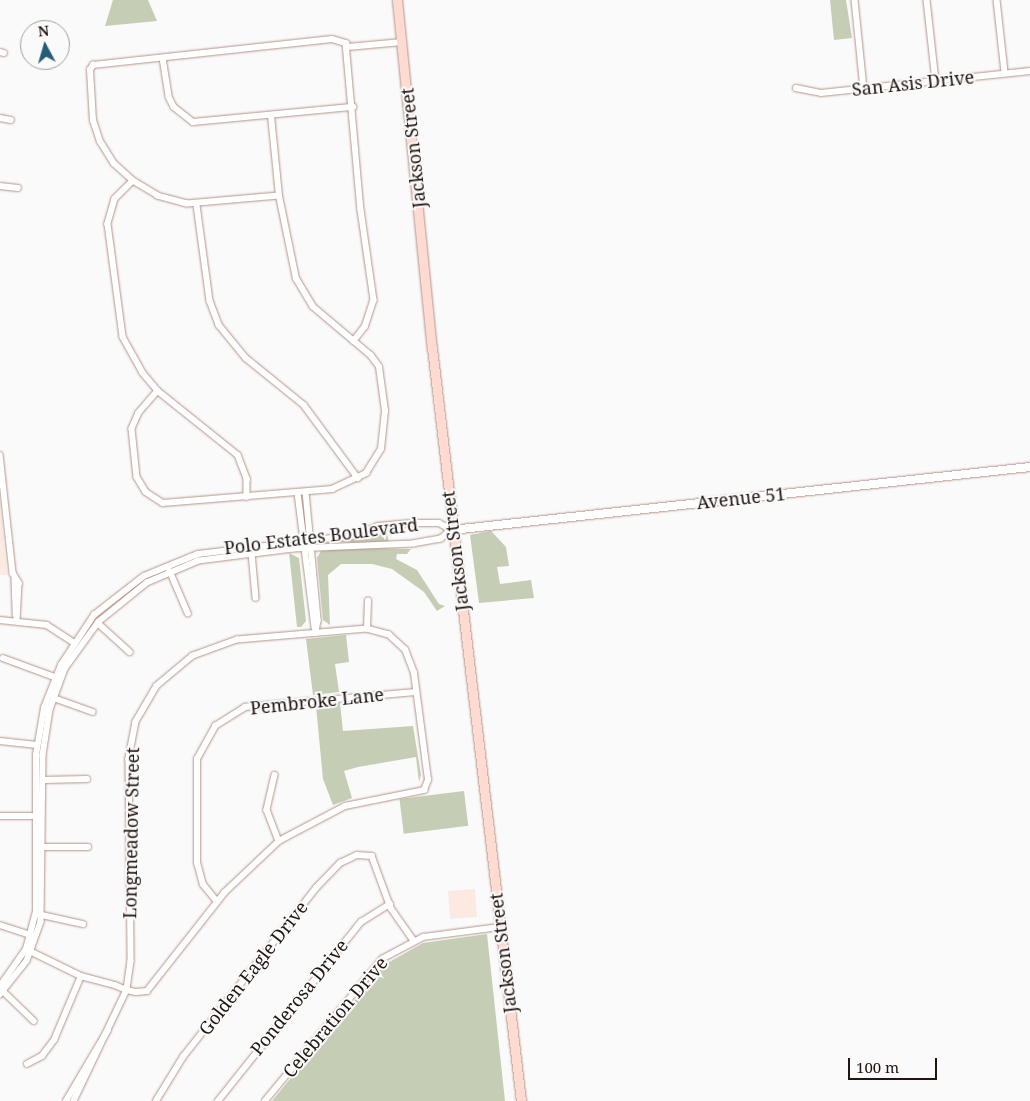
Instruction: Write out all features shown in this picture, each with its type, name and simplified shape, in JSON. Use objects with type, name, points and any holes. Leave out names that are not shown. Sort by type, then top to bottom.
[{"type":"main road","name":"Jackson Street","points":[[398,0],[452,530],[521,1101]]},
{"type":"street","points":[[855,0],[864,88]]},
{"type":"street","points":[[927,0],[936,81]]},
{"type":"street","points":[[997,0],[1005,74]]},
{"type":"street","points":[[279,196],[197,205],[173,202],[133,181],[114,164],[100,142],[93,121],[87,77],[93,65],[332,39],[348,47],[402,42]]},
{"type":"street","points":[[348,47],[360,210],[374,300],[366,327],[354,340]]},
{"type":"street","points":[[163,58],[169,97],[174,107],[193,122],[353,108]]},
{"type":"street","name":"San Asis Drive","points":[[796,88],[821,93],[1030,71]]},
{"type":"street","points":[[158,391],[139,413],[132,429],[134,463],[146,492],[171,504],[332,489],[358,478],[374,463],[381,449],[385,411],[379,367],[354,340],[313,307],[300,290],[279,196],[271,116]]},
{"type":"street","points":[[0,118],[11,120]]},
{"type":"street","points":[[133,181],[115,198],[108,224],[119,321],[129,350],[158,391],[238,455],[247,479],[247,497]]},
{"type":"street","points":[[0,186],[18,188]]},
{"type":"street","points":[[197,205],[210,301],[219,326],[246,358],[304,405],[358,478]]},
{"type":"street","points":[[0,455],[15,579],[20,593],[17,619]]},
{"type":"street","name":"Avenue 51","points":[[452,530],[1030,467]]},
{"type":"street","points":[[306,492],[307,540]]},
{"type":"street","points":[[298,493],[307,540],[318,620],[316,633]]},
{"type":"street","name":"Polo Estates Boulevard","points":[[3,991],[28,951],[42,915],[44,740],[54,698],[76,644],[135,591],[170,572],[206,559],[308,548],[414,544],[441,539],[452,530],[439,523],[412,522],[307,540],[211,550],[170,563],[119,593],[76,644],[55,677],[37,745],[38,899],[28,951]]},
{"type":"street","points":[[252,553],[256,598]]},
{"type":"street","points":[[170,572],[188,612]]},
{"type":"street","points":[[28,951],[81,976],[127,990],[142,992],[151,988],[217,902],[279,841],[345,806],[421,792],[426,787],[414,673],[405,650],[389,635],[367,629],[368,602]]},
{"type":"street","points":[[3,619],[17,619],[47,625],[76,644]]},
{"type":"street","points":[[98,623],[130,652]]},
{"type":"street","name":"Longmeadow Street","points":[[108,1030],[127,990],[131,961],[128,759],[142,710],[168,675],[206,649],[237,640],[367,629]]},
{"type":"street","points":[[3,658],[55,677]]},
{"type":"street","name":"Pembroke Lane","points":[[217,902],[203,885],[197,863],[196,772],[207,735],[224,718],[245,707],[416,692]]},
{"type":"street","points":[[54,698],[93,712]]},
{"type":"street","points":[[0,741],[37,745]]},
{"type":"street","points":[[275,776],[266,810],[279,841]]},
{"type":"street","points":[[43,780],[87,779]]},
{"type":"street","points":[[0,816],[37,816]]},
{"type":"street","points":[[44,847],[88,847]]},
{"type":"street","name":"Golden Eagle Drive","points":[[156,1101],[173,1070],[316,888],[340,863],[367,854],[377,864],[390,904]]},
{"type":"street","points":[[390,904],[413,940]]},
{"type":"street","name":"Ponderosa Drive","points":[[218,1101],[348,936],[361,922],[390,904]]},
{"type":"street","points":[[42,915],[83,924]]},
{"type":"street","points":[[0,925],[31,935]]},
{"type":"street","name":"Celebration Drive","points":[[265,1101],[374,966],[413,940],[500,927]]},
{"type":"street","points":[[27,1064],[42,1056],[54,1040],[81,976]]},
{"type":"street","points":[[3,991],[34,1021]]},
{"type":"street","points":[[66,1101],[108,1030]]},
{"type":"street","points":[[74,1101],[108,1030]]},
{"type":"shaded area","points":[[0,505],[7,575],[0,575]]},
{"type":"shaded area","points":[[475,889],[477,917],[450,919],[448,891]]},
{"type":"green space","points":[[113,0],[148,0],[157,21],[105,26]]},
{"type":"green space","points":[[830,0],[846,0],[852,38],[834,40]]},
{"type":"green space","points":[[491,531],[506,547],[509,566],[497,567],[500,584],[531,580],[534,598],[479,603],[470,535]]},
{"type":"green space","points":[[387,533],[389,544],[384,545],[339,542]]},
{"type":"green space","points":[[353,548],[411,549],[407,554],[397,554],[396,559],[417,570],[439,604],[445,606],[437,611],[424,592],[392,569],[372,564],[341,564],[328,575],[330,625],[323,620],[317,558],[321,551]]},
{"type":"green space","points":[[289,553],[299,558],[306,621],[301,627],[297,627]]},
{"type":"green space","points":[[346,635],[349,662],[335,664],[339,692],[313,695],[306,639]]},
{"type":"green space","points":[[340,703],[343,731],[413,726],[421,775],[419,782],[416,757],[358,767],[344,771],[352,798],[333,805],[323,779],[316,706]]},
{"type":"green space","points":[[464,791],[468,826],[404,834],[399,799]]},
{"type":"green space","points":[[487,934],[505,1101],[272,1101],[384,965],[423,943]]}]
